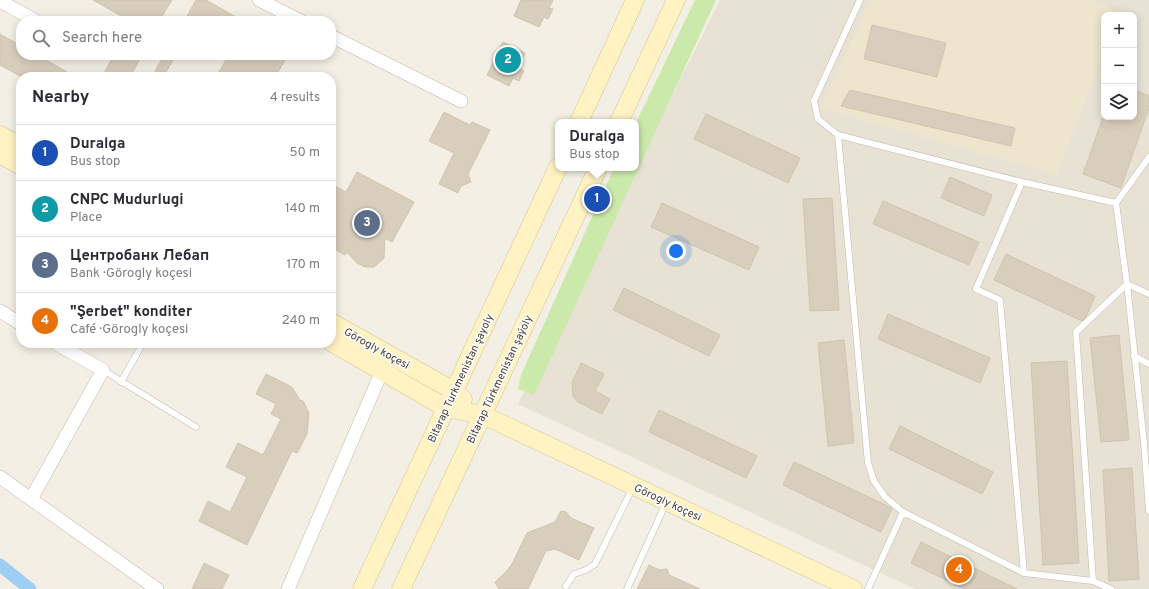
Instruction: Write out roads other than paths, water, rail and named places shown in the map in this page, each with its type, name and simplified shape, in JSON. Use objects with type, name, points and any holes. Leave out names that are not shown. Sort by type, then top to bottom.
[{"type":"main road","points":[[580,119],[635,0]]},
{"type":"main road","points":[[620,119],[676,0]]},
{"type":"main road","points":[[0,135],[16,144]]},
{"type":"main road","points":[[0,154],[16,163]]},
{"type":"main road","name":"Bitarap Turkmenistan şayoly","points":[[362,589],[556,171]]},
{"type":"main road","name":"Bitarap Türkmenistan şaýoly","points":[[401,589],[597,171]]},
{"type":"main road","name":"Görogly koçesi","points":[[336,325],[454,391],[483,415],[856,589]]},
{"type":"main road","name":"Görogly koçesi","points":[[336,345],[446,408],[483,415]]},
{"type":"street","points":[[259,0],[291,16]]},
{"type":"street","points":[[0,1],[27,16]]},
{"type":"street","points":[[336,38],[461,101]]},
{"type":"street","points":[[0,312],[16,321]]},
{"type":"street","points":[[31,499],[103,370],[64,348]]},
{"type":"street","points":[[288,589],[382,371]]},
{"type":"street","points":[[0,477],[157,589]]},
{"type":"lane","points":[[860,0],[814,101],[818,119],[838,135],[1022,182],[1116,203]]},
{"type":"lane","points":[[838,135],[868,463],[874,481],[885,497],[903,512],[1024,573],[1093,581],[1111,589]]},
{"type":"lane","points":[[1149,157],[1116,203],[1146,444],[1149,511]]},
{"type":"lane","points":[[1022,182],[976,289],[1000,300],[1024,573]]},
{"type":"lane","points":[[1127,284],[1149,294]]},
{"type":"lane","points":[[1093,581],[1076,332],[1127,284]]},
{"type":"lane","points":[[121,382],[140,348]]},
{"type":"lane","points":[[1134,356],[1149,364]]},
{"type":"lane","points":[[103,370],[196,428]]},
{"type":"lane","points":[[566,586],[574,574],[586,570],[595,564],[634,486]]},
{"type":"lane","points":[[627,589],[667,501]]},
{"type":"lane","points":[[856,589],[903,512]]},
{"type":"waterway","points":[[0,565],[30,589]]},
{"type":"place","name":"CNPC Mudurlugi","points":[[508,60]]},
{"type":"place","name":"Duralga","points":[[597,199]]},
{"type":"place","name":"Центробанк Лебап","points":[[367,223]]},
{"type":"place","name":"\"Şerbet\" konditer","points":[[959,570]]}]
